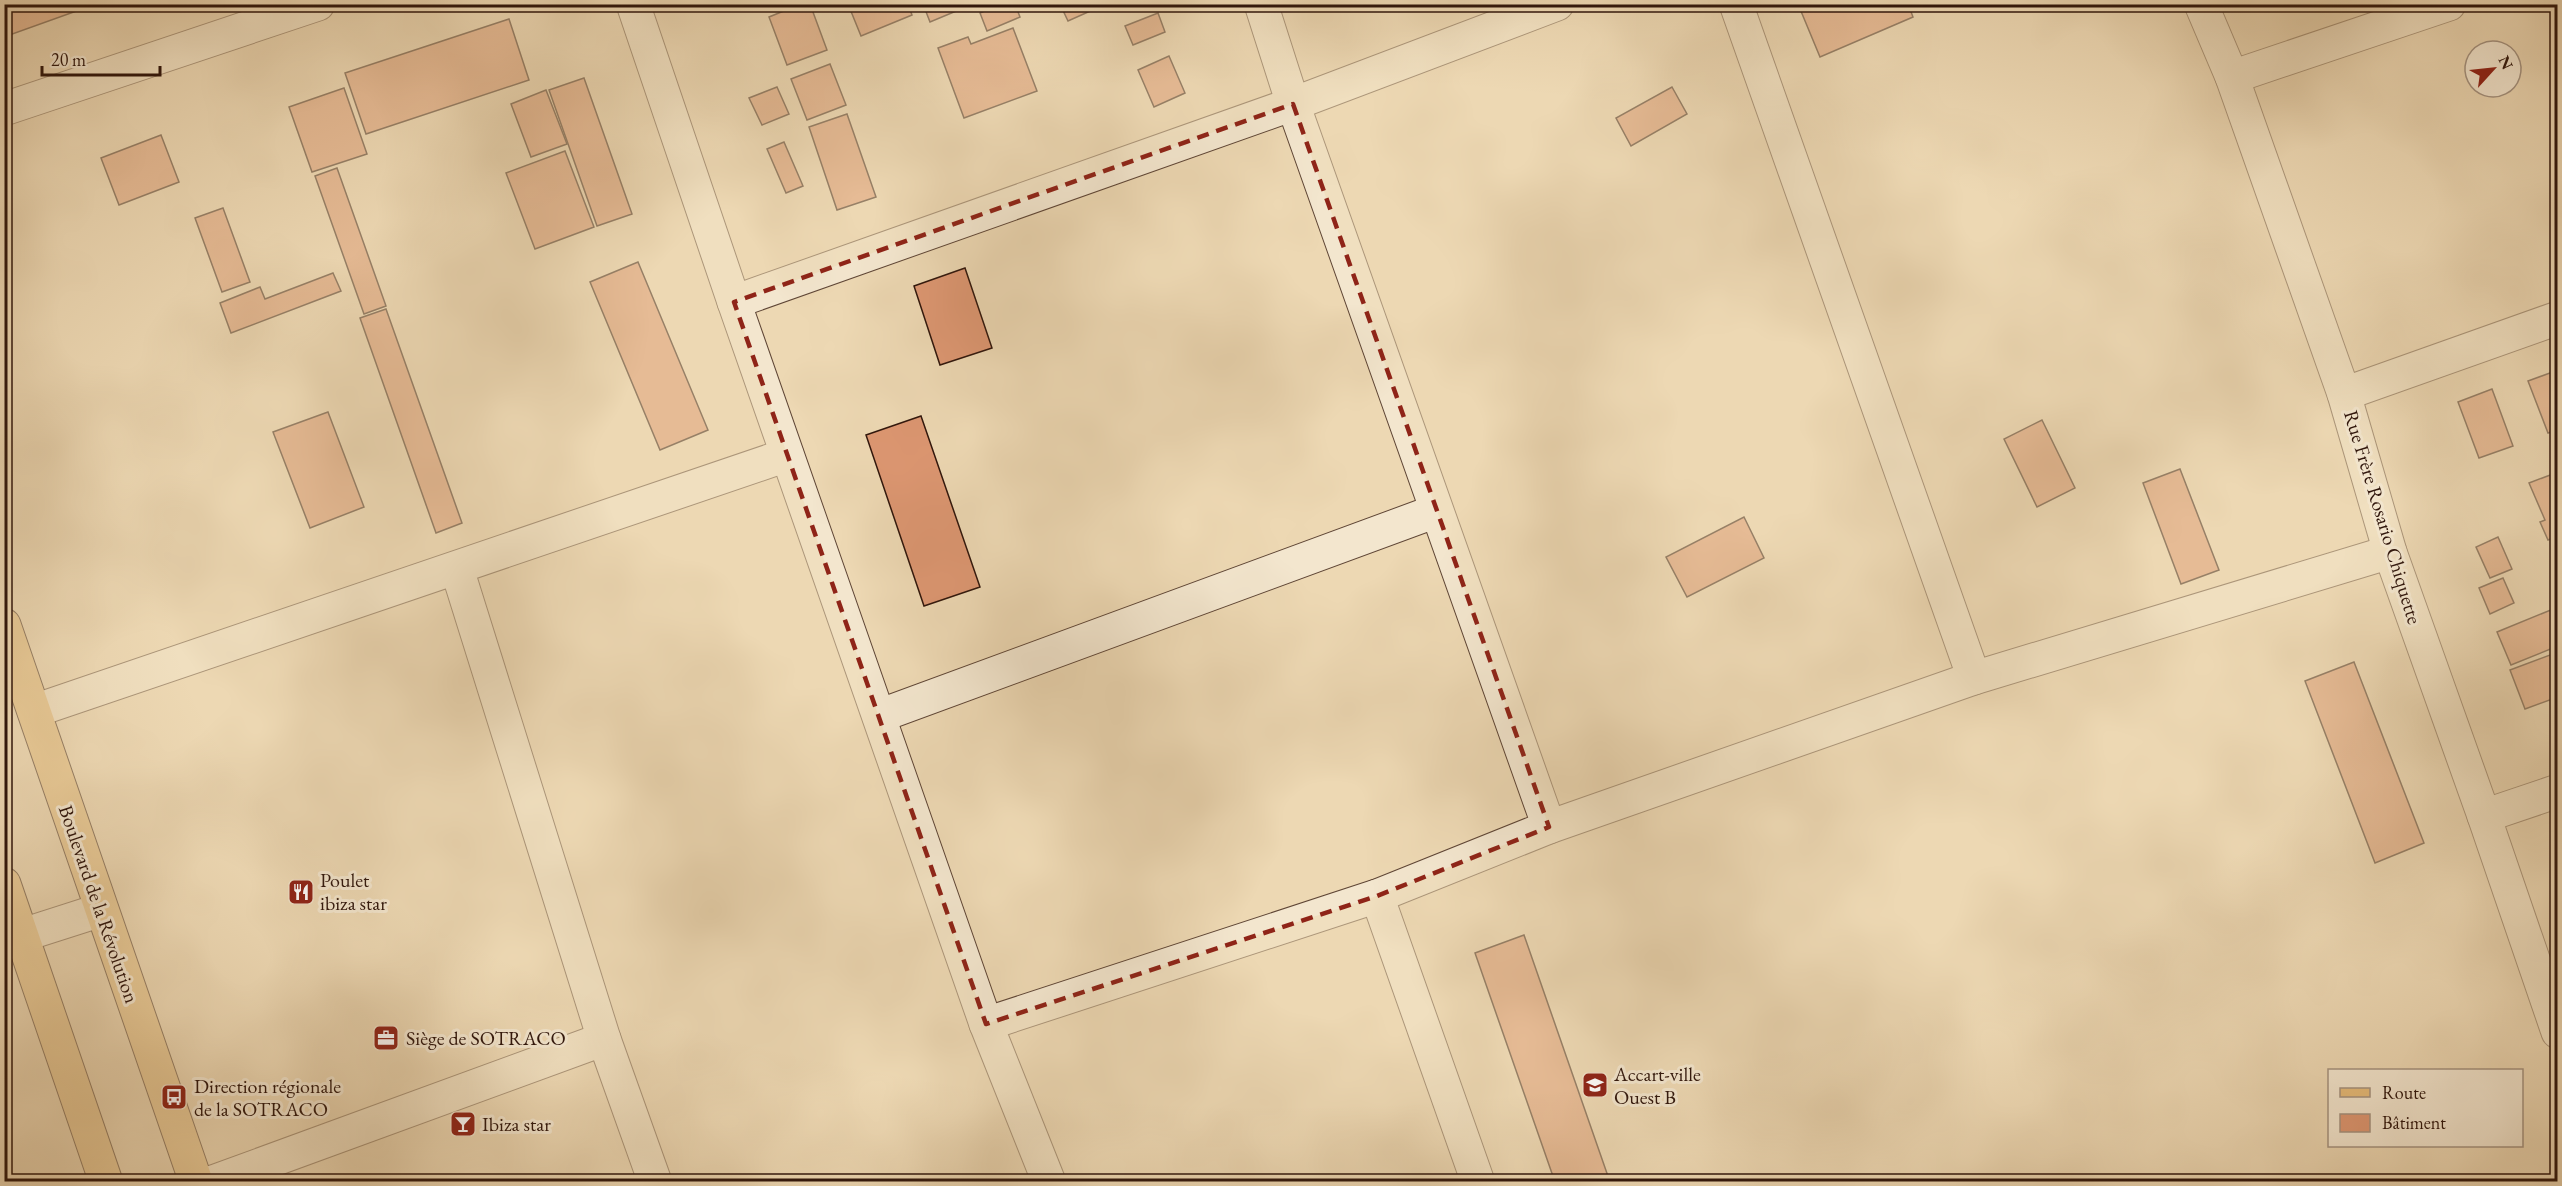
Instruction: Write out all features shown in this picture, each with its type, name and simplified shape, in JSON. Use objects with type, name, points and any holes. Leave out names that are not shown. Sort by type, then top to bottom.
[{"type":"main road","name":"Boulevard de la Révolution","points":[[4,625],[196,1182]]},
{"type":"main road","points":[[4,884],[13,938],[106,1182]]},
{"type":"street","points":[[4,109],[318,4]]},
{"type":"street","points":[[633,4],[734,302],[986,1024],[1049,1182]]},
{"type":"street","points":[[1261,4],[1293,104],[1549,827]]},
{"type":"street","points":[[734,302],[1293,104],[1557,4]]},
{"type":"street","points":[[1736,4],[1974,678]]},
{"type":"street","name":"Rue Frère Rosario Chiquette","points":[[2200,4],[2232,77],[2344,394],[2390,552],[2558,1032]]},
{"type":"street","points":[[2232,77],[2449,4]]},
{"type":"street","points":[[2344,394],[2558,318]]},
{"type":"street","points":[[34,711],[787,455]]},
{"type":"street","points":[[879,716],[1436,511]]},
{"type":"street","points":[[986,1024],[1377,896],[1549,827],[1974,678],[2390,552]]},
{"type":"street","points":[[457,569],[604,1039],[655,1182]]},
{"type":"street","points":[[2484,816],[2558,791]]},
{"type":"street","points":[[1377,896],[1478,1182]]},
{"type":"street","points":[[13,938],[101,910]]},
{"type":"street","points":[[213,1182],[604,1039]]},
{"type":"highlighted area","points":[[1293,104],[1549,827],[1377,896],[986,1024],[734,302]]},
{"type":"building","points":[[4,4],[96,4],[4,37]]},
{"type":"building","points":[[801,4],[810,4],[827,50],[787,65],[769,17]]},
{"type":"building","points":[[848,4],[908,4],[912,15],[861,36]]},
{"type":"building","points":[[923,4],[973,4],[930,22]]},
{"type":"building","points":[[1000,4],[1015,4],[1020,17],[987,31],[980,13]]},
{"type":"building","points":[[1060,4],[1106,4],[1068,21]]},
{"type":"building","points":[[1798,4],[1908,4],[1913,17],[1820,57]]},
{"type":"building","points":[[1158,13],[1165,32],[1133,45],[1125,26]]},
{"type":"building","points":[[509,19],[529,80],[366,134],[345,73]]},
{"type":"building","points":[[1013,28],[1037,91],[964,118],[938,48],[968,37],[971,44]]},
{"type":"building","points":[[1169,56],[1185,93],[1154,107],[1138,70]]},
{"type":"building","points":[[830,64],[846,105],[807,120],[791,79]]},
{"type":"building","points":[[584,78],[632,214],[597,226],[549,90]]},
{"type":"building","points":[[777,87],[789,114],[762,125],[749,98]]},
{"type":"building","points":[[1672,87],[1687,114],[1631,146],[1616,118]]},
{"type":"building","points":[[344,88],[367,154],[312,172],[289,107]]},
{"type":"building","points":[[546,90],[567,144],[531,157],[511,104]]},
{"type":"building","points":[[847,114],[876,197],[837,210],[809,127]]},
{"type":"building","points":[[161,135],[179,182],[119,205],[101,158]]},
{"type":"building","points":[[784,142],[803,186],[786,193],[767,149]]},
{"type":"building","points":[[565,151],[594,227],[535,249],[506,173]]},
{"type":"building","points":[[337,168],[386,306],[364,314],[315,176]]},
{"type":"building","points":[[223,208],[250,282],[222,292],[195,218]]},
{"type":"building","points":[[638,262],[708,430],[660,450],[590,282]]},
{"type":"building","points":[[965,268],[992,348],[940,365],[914,286]]},
{"type":"building","points":[[333,273],[341,291],[231,333],[220,303],[260,287],[265,299]]},
{"type":"building","points":[[386,309],[462,523],[436,533],[360,318]]},
{"type":"building","points":[[2558,370],[2558,430],[2548,433],[2528,381]]},
{"type":"building","points":[[2492,389],[2513,446],[2479,458],[2458,402]]},
{"type":"building","points":[[328,412],[364,507],[310,528],[273,432]]},
{"type":"building","points":[[921,416],[980,587],[924,606],[866,435]]},
{"type":"building","points":[[2042,420],[2075,488],[2037,507],[2004,439]]},
{"type":"building","points":[[2180,469],[2219,570],[2181,584],[2143,483]]},
{"type":"building","points":[[2558,472],[2558,536],[2548,540],[2540,522],[2545,520],[2529,483]]},
{"type":"building","points":[[1744,517],[1764,558],[1687,597],[1666,557]]},
{"type":"building","points":[[2498,537],[2512,569],[2490,578],[2476,547]]},
{"type":"building","points":[[2503,578],[2514,603],[2490,614],[2479,588]]},
{"type":"building","points":[[2558,607],[2558,646],[2511,665],[2497,632]]},
{"type":"building","points":[[2558,652],[2558,697],[2525,709],[2510,670]]},
{"type":"building","points":[[2354,662],[2424,843],[2375,863],[2305,681]]},
{"type":"building","points":[[1524,935],[1610,1182],[1555,1182],[1475,953]]},
{"type":"place","name":"Poulet ibiza star","points":[[301,892]]},
{"type":"place","name":"Siège de SOTRACO","points":[[386,1038]]},
{"type":"place","name":"Accart-ville Ouest B","points":[[1595,1085]]},
{"type":"place","name":"Direction régionale de la SOTRACO","points":[[174,1097]]},
{"type":"place","name":"Ibiza star","points":[[463,1124]]}]
